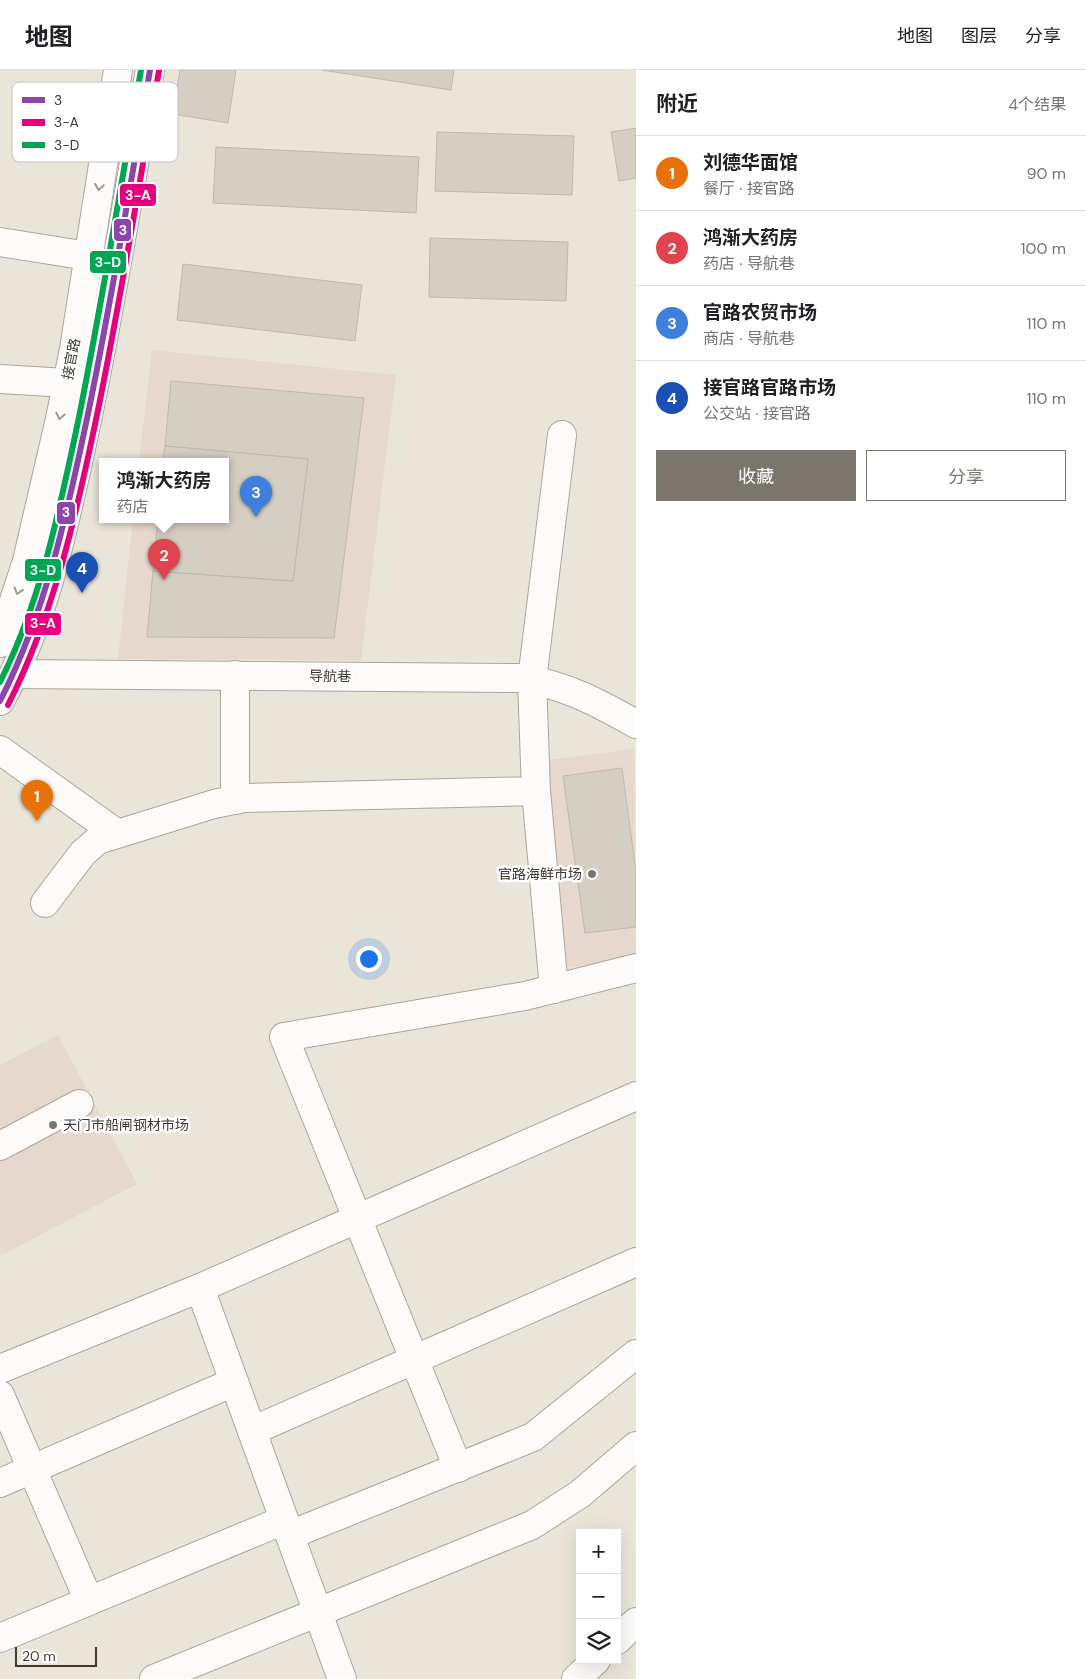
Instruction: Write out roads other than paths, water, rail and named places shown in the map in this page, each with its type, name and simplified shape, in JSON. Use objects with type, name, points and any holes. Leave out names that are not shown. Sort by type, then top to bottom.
[{"type":"main road","name":"接官路","points":[[0,643],[27,561],[67,383],[103,162]]},
{"type":"main road","name":"接官路","points":[[0,701],[15,674],[51,581],[104,338],[134,162]]},
{"type":"main road","points":[[0,242],[88,256]]},
{"type":"main road","points":[[0,379],[67,383]]},
{"type":"main road","points":[[554,989],[536,791],[532,680],[562,435]]},
{"type":"main road","name":"导航巷","points":[[15,674],[532,680],[550,683],[578,693],[636,724]]},
{"type":"main road","points":[[235,676],[235,800]]},
{"type":"main road","points":[[0,750],[116,832]]},
{"type":"main road","points":[[45,903],[83,853],[98,840],[116,832],[214,804],[269,796],[536,791]]},
{"type":"main road","points":[[458,1468],[284,1038],[554,989],[636,968]]},
{"type":"main road","points":[[0,1369],[200,1288],[636,1096]]},
{"type":"main road","points":[[0,1146],[79,1104]]},
{"type":"main road","points":[[252,1431],[636,1262]]},
{"type":"main road","points":[[200,1288],[342,1679]]},
{"type":"main road","points":[[0,1638],[89,1601],[287,1528],[458,1468],[533,1437],[636,1354]]},
{"type":"main road","points":[[0,1483],[234,1382]]},
{"type":"main road","points":[[0,1395],[89,1601]]},
{"type":"main road","points":[[154,1679],[532,1525],[580,1494],[636,1446]]},
{"type":"main road","points":[[621,1636],[636,1622]]},
{"type":"main road","points":[[576,1679],[592,1664]]},
{"type":"place","name":"官路农贸市场","points":[[256,517]]},
{"type":"place","name":"鸿渐大药房","points":[[164,580]]},
{"type":"place","name":"接官路官路市场","points":[[82,593]]},
{"type":"place","name":"刘德华面馆","points":[[37,821]]},
{"type":"place","name":"官路海鲜市场","points":[[592,874]]},
{"type":"place","name":"天门市船闸钢材市场","points":[[53,1125]]}]
